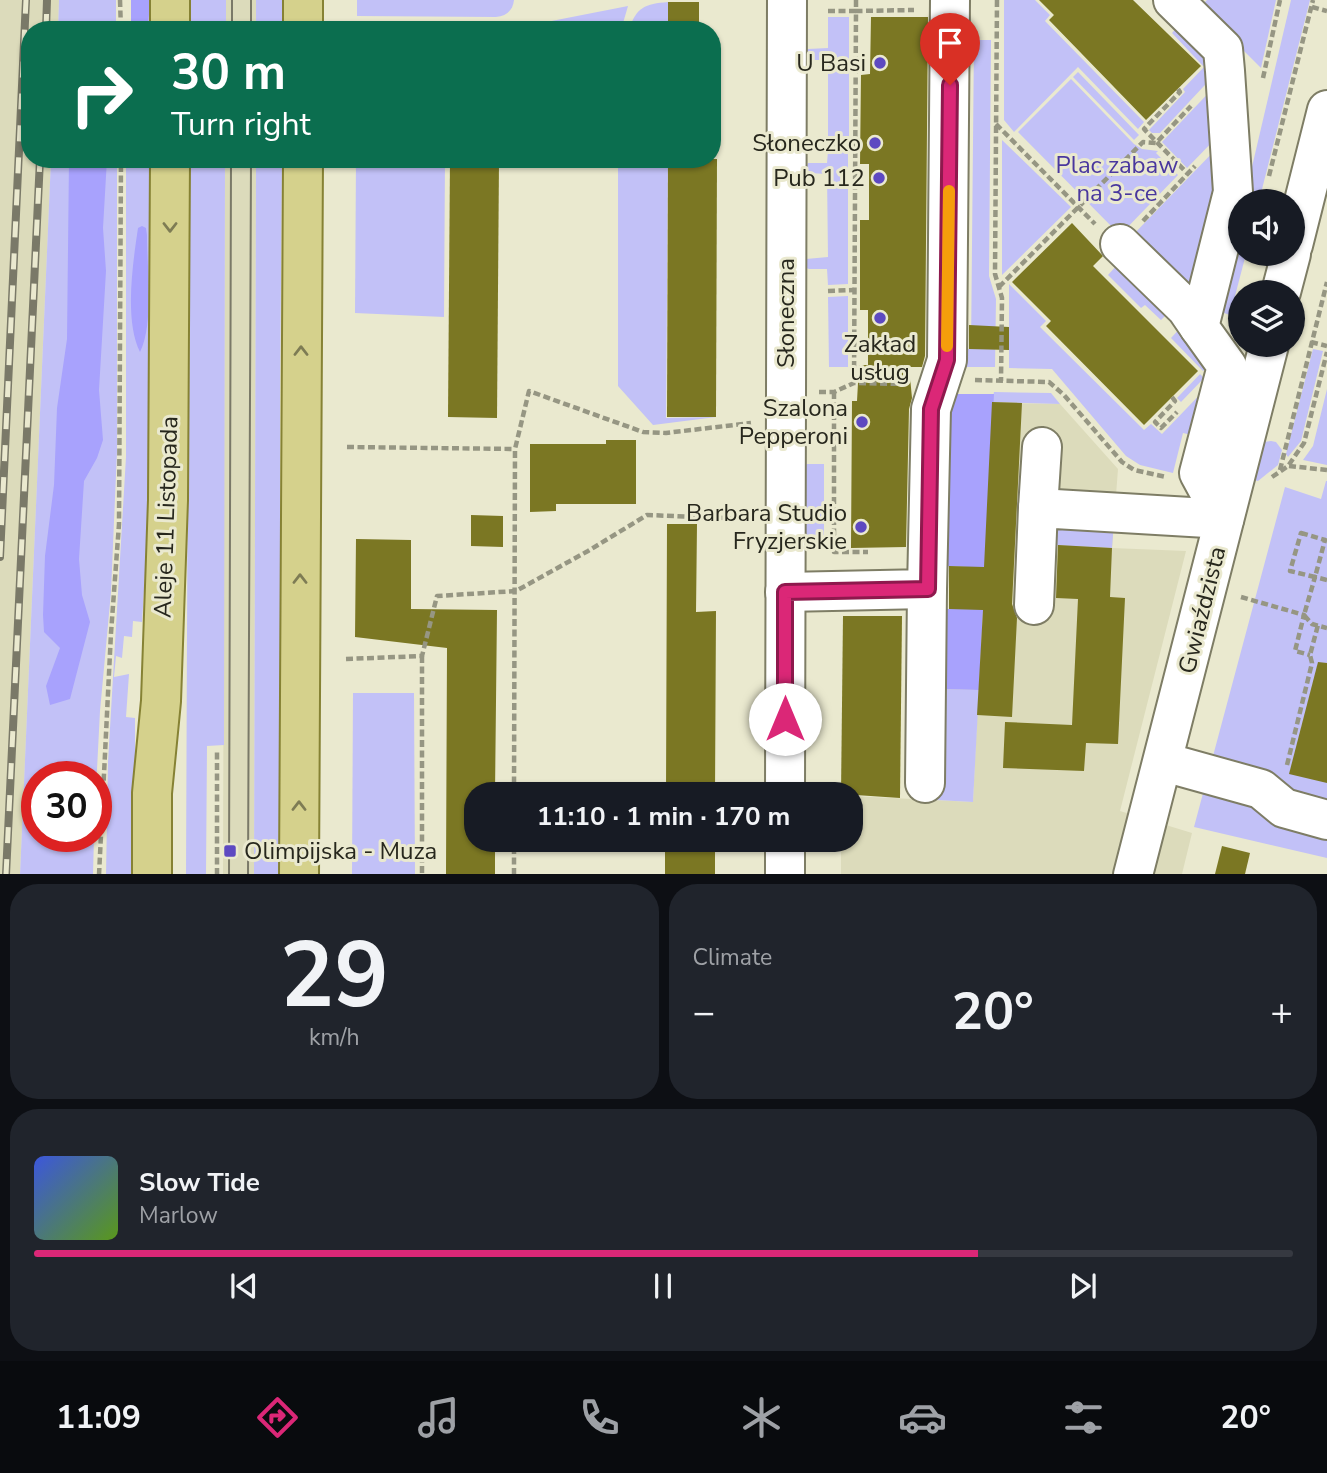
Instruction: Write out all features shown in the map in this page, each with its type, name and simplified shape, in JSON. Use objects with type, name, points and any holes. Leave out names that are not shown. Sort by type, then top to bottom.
[{"type":"main road","points":[[170,0],[170,21]]},
{"type":"main road","points":[[303,0],[303,21]]},
{"type":"main road","name":"Aleje 11 Listopada","points":[[152,874],[152,793],[161,701],[168,500],[170,168]]},
{"type":"main road","points":[[300,871],[303,168]]},
{"type":"main road","points":[[161,701],[176,806],[176,874]]},
{"type":"street","name":"Słoneczna","points":[[785,782],[787,0]]},
{"type":"street","points":[[1173,0],[1223,50],[1230,130],[1233,192],[1199,327]]},
{"type":"street","points":[[925,783],[931,409],[947,360],[938,5]]},
{"type":"street","points":[[1305,197],[1327,110]]},
{"type":"street","points":[[1109,236],[1186,308],[1227,366],[1199,472],[1224,519]]},
{"type":"street","name":"Gwiaździsta","points":[[1133,874],[1164,762],[1224,519],[1281,357]]},
{"type":"street","points":[[1034,605],[1042,447]]},
{"type":"street","points":[[1038,508],[1224,519]]},
{"type":"street","points":[[785,592],[928,589]]},
{"type":"street","points":[[1164,762],[1261,789],[1284,808],[1327,820]]},
{"type":"street","points":[[785,852],[785,874]]},
{"type":"path","points":[[120,0],[121,21]]},
{"type":"path","points":[[854,383],[856,0]]},
{"type":"path","points":[[997,0],[994,30],[995,274],[1002,298],[1001,381]]},
{"type":"path","points":[[1263,75],[1280,0]]},
{"type":"path","points":[[1266,188],[1313,0]]},
{"type":"path","points":[[828,11],[938,5]]},
{"type":"path","points":[[1312,7],[1327,10]]},
{"type":"path","points":[[1156,143],[1225,71]]},
{"type":"path","points":[[1178,89],[1180,92],[1144,129],[1188,174]]},
{"type":"path","points":[[996,124],[1109,236],[1188,174],[1230,130]]},
{"type":"path","points":[[999,287],[1143,142],[1156,143]]},
{"type":"path","points":[[828,144],[855,144]]},
{"type":"path","points":[[99,874],[119,523],[121,168]]},
{"type":"path","points":[[1280,470],[1327,282]]},
{"type":"path","points":[[828,291],[854,290]]},
{"type":"path","points":[[1305,342],[1327,346]]},
{"type":"path","points":[[980,380],[1049,382],[1064,395],[1122,462],[1134,470],[1171,479]]},
{"type":"path","points":[[812,392],[834,391],[854,383],[906,384]]},
{"type":"path","points":[[514,782],[514,449],[529,391],[643,432],[666,433],[755,423]]},
{"type":"path","points":[[834,391],[834,552],[870,552]]},
{"type":"path","points":[[1172,397],[1175,401],[1155,422],[1161,428],[1179,409]]},
{"type":"path","points":[[347,446],[514,449]]},
{"type":"path","points":[[1288,466],[1327,470]]},
{"type":"path","points":[[422,874],[422,656],[437,596],[516,591],[647,515],[754,519]]},
{"type":"path","points":[[1310,655],[1295,651],[1304,615],[1315,577],[1325,540],[1301,533],[1290,571],[1315,577],[1327,580]]},
{"type":"path","points":[[1236,596],[1304,615],[1311,624],[1327,628]]},
{"type":"path","points":[[1285,773],[1312,663],[1310,655],[1318,625]]},
{"type":"path","points":[[346,659],[422,656]]},
{"type":"path","points":[[217,750],[217,874]]},
{"type":"path","points":[[514,852],[514,874]]},
{"type":"shaded area","points":[[0,0],[59,0],[58,21],[21,21],[21,168],[51,168],[25,761],[21,761],[20,874],[0,874]]},
{"type":"shaded area","points":[[131,0],[150,0],[149,21],[131,21]]},
{"type":"shaded area","points":[[226,0],[256,0],[256,21],[226,21]]},
{"type":"shaded area","points":[[69,168],[106,168],[103,228],[106,271],[99,390],[103,440],[97,458],[84,481],[79,559],[82,595],[90,622],[70,699],[50,705],[46,686],[60,648],[44,632],[45,556],[54,485],[57,408],[67,339]]},
{"type":"shaded area","points":[[225,168],[256,168],[254,874],[223,874]]},
{"type":"shaded area","points":[[138,228],[146,228],[147,235],[149,295],[147,326],[140,352],[132,324],[131,291]]},
{"type":"shaded area","points":[[956,394],[994,394],[979,690],[939,689],[940,609],[967,609],[968,567],[941,566],[945,409]]},
{"type":"shaded area","points":[[992,403],[1060,404],[1118,469],[1112,548],[1186,551],[1120,811],[1192,833],[1182,874],[841,874],[841,852],[863,852],[863,797],[973,802]]},
{"type":"green space","points":[[59,0],[116,0],[116,21],[58,21]]},
{"type":"green space","points":[[190,0],[226,0],[226,21],[190,21]]},
{"type":"green space","points":[[256,0],[284,0],[283,21],[256,21]]},
{"type":"green space","points":[[357,0],[514,0],[509,12],[496,17],[357,16]]},
{"type":"green space","points":[[1004,0],[1035,0],[1050,15],[1045,21],[1144,122],[1138,129],[1078,67],[1014,132],[1004,120]]},
{"type":"green space","points":[[1207,0],[1276,0],[1261,68],[1200,7]]},
{"type":"green space","points":[[1291,0],[1310,0],[1262,189],[1247,189]]},
{"type":"green space","points":[[668,2],[668,21],[633,21],[642,8]]},
{"type":"green space","points":[[628,6],[624,21],[552,21]]},
{"type":"green space","points":[[828,17],[849,17],[849,136],[828,137],[828,60],[809,60],[805,57],[805,51],[808,49],[828,48]]},
{"type":"green space","points":[[1181,23],[1218,71],[1160,133],[1152,133],[1149,130],[1185,92],[1183,89],[1204,67],[1172,33]]},
{"type":"green space","points":[[974,40],[991,40],[989,276],[996,299],[995,367],[958,367],[958,349],[971,349]]},
{"type":"green space","points":[[1078,72],[1139,135],[1134,140],[1073,77]]},
{"type":"green space","name":"Plac zabaw na 3-ce","points":[[1071,79],[1134,144],[1142,149],[1158,151],[1156,153],[1178,175],[1120,235],[1018,132]]},
{"type":"green space","points":[[1218,83],[1221,133],[1187,168],[1162,142]]},
{"type":"green space","points":[[1002,140],[1071,207],[1002,275]]},
{"type":"green space","points":[[1221,144],[1223,181],[1191,289],[1130,238]]},
{"type":"green space","points":[[828,151],[848,151],[848,284],[828,285],[827,269],[804,267],[806,259],[828,257],[827,174],[805,171],[808,163],[827,163]]},
{"type":"green space","points":[[51,168],[117,168],[117,451],[111,592],[97,761],[25,761]]},
{"type":"green space","points":[[126,168],[152,168],[150,494],[142,622],[133,621],[132,637],[124,636],[122,658],[116,656],[114,677],[129,674],[126,717],[135,718],[135,874],[106,874],[106,852],[112,852],[112,761],[108,761],[126,457]]},
{"type":"green space","points":[[189,168],[225,168],[224,745],[207,746],[206,874],[186,874]]},
{"type":"green space","points":[[256,168],[282,168],[280,874],[254,874]]},
{"type":"green space","points":[[356,168],[445,168],[444,317],[355,313]]},
{"type":"green space","points":[[618,168],[668,168],[666,418],[716,417],[653,425],[618,386]]},
{"type":"green space","points":[[1118,264],[1172,309],[1161,320],[1145,305],[1141,308],[1108,275]]},
{"type":"green space","points":[[1229,266],[1243,266],[1239,280],[1228,280],[1228,314],[1218,311]]},
{"type":"green space","points":[[1009,284],[1046,321],[1040,327],[1144,430],[1151,424],[1162,434],[1210,384],[1200,437],[1183,433],[1173,473],[1140,465],[1126,456],[1052,369],[1009,368]]},
{"type":"green space","points":[[848,296],[848,367],[829,367],[828,297]]},
{"type":"green space","points":[[1184,324],[1211,363],[1203,371],[1171,338]]},
{"type":"green space","points":[[1313,349],[1323,351],[1301,441],[1288,457],[1286,454]]},
{"type":"green space","points":[[1200,374],[1204,378],[1181,402],[1177,398]]},
{"type":"green space","points":[[1327,389],[1327,465],[1303,460],[1313,446]]},
{"type":"green space","points":[[994,392],[1051,393],[1060,404],[992,402]]},
{"type":"green space","points":[[1264,442],[1276,442],[1282,450],[1278,465],[1258,481],[1246,478]]},
{"type":"green space","points":[[807,464],[824,464],[824,539],[800,540]]},
{"type":"green space","points":[[1326,481],[1327,858],[1194,827],[1285,487],[1321,499]]},
{"type":"green space","points":[[1114,521],[1112,548],[1052,545],[1053,527]]},
{"type":"green space","points":[[939,689],[979,690],[973,802],[936,800]]},
{"type":"green space","points":[[353,693],[414,693],[415,874],[352,874]]},
{"type":"green space","points":[[21,852],[94,852],[93,874],[20,874]]},
{"type":"building","points":[[1039,0],[1133,0],[1201,66],[1146,120],[1049,20],[1054,15]]},
{"type":"building","points":[[668,2],[699,2],[699,21],[668,21]]},
{"type":"building","points":[[871,17],[928,17],[925,356],[922,367],[909,367],[912,398],[909,409],[906,547],[851,548],[852,401],[857,401],[859,365],[868,365],[868,310],[860,310],[860,220],[869,220],[869,164],[860,164],[861,75],[870,74]]},
{"type":"building","points":[[450,168],[499,168],[497,418],[448,417]]},
{"type":"building","points":[[668,168],[717,168],[716,417],[667,417]]},
{"type":"building","points":[[1072,223],[1103,256],[1093,266],[1198,371],[1144,425],[1046,326],[1051,321],[1012,282]]},
{"type":"building","points":[[969,325],[1009,327],[1009,350],[969,349]]},
{"type":"building","points":[[992,402],[1022,403],[1012,604],[1017,618],[1012,717],[977,715],[983,610],[949,609],[949,566],[984,567]]},
{"type":"building","points":[[606,440],[636,440],[636,504],[556,504],[556,511],[530,512],[530,444],[606,444]]},
{"type":"building","points":[[471,515],[503,516],[503,547],[471,546]]},
{"type":"building","points":[[667,524],[697,524],[696,612],[716,611],[715,782],[666,782]]},
{"type":"building","points":[[356,539],[411,540],[411,609],[497,610],[495,782],[464,782],[464,852],[495,852],[495,874],[446,874],[447,648],[355,637]]},
{"type":"building","points":[[1058,545],[1112,548],[1110,597],[1125,598],[1118,744],[1086,743],[1084,771],[1003,768],[1005,722],[1072,725],[1078,599],[1056,598]]},
{"type":"building","points":[[843,616],[902,616],[900,798],[863,795],[863,782],[841,782]]},
{"type":"building","points":[[1318,662],[1327,663],[1327,783],[1289,774]]},
{"type":"building","points":[[1222,846],[1250,853],[1245,874],[1215,874]]},
{"type":"building","points":[[665,852],[715,852],[715,874],[665,874]]},
{"type":"tram line","points":[[232,0],[232,21]]},
{"type":"tram line","points":[[251,0],[251,21]]},
{"type":"tram line","points":[[229,874],[231,168]]},
{"type":"tram line","points":[[248,874],[251,168]]},
{"type":"railway","points":[[25,21],[26,0]]},
{"type":"railway","points":[[46,21],[47,0]]},
{"type":"railway","points":[[0,557],[21,107]]},
{"type":"railway","points":[[6,874],[40,168]]},
{"type":"slow traffic","points":[[947,346],[949,191]]},
{"type":"place","name":"U Basi","points":[[880,63]]},
{"type":"place","name":"Słoneczko","points":[[875,143]]},
{"type":"place","name":"Pub 112","points":[[879,178]]},
{"type":"place","name":"Zakład usług","points":[[880,318]]},
{"type":"place","name":"Szalona Pepperoni","points":[[862,422]]},
{"type":"place","name":"Barbara Studio Fryzjerskie","points":[[861,527]]},
{"type":"place","name":"Olimpijska - Muza","points":[[230,851]]},
{"type":"route","points":[[785,719],[785,592],[928,589],[931,409],[947,360],[950,85]]}]
